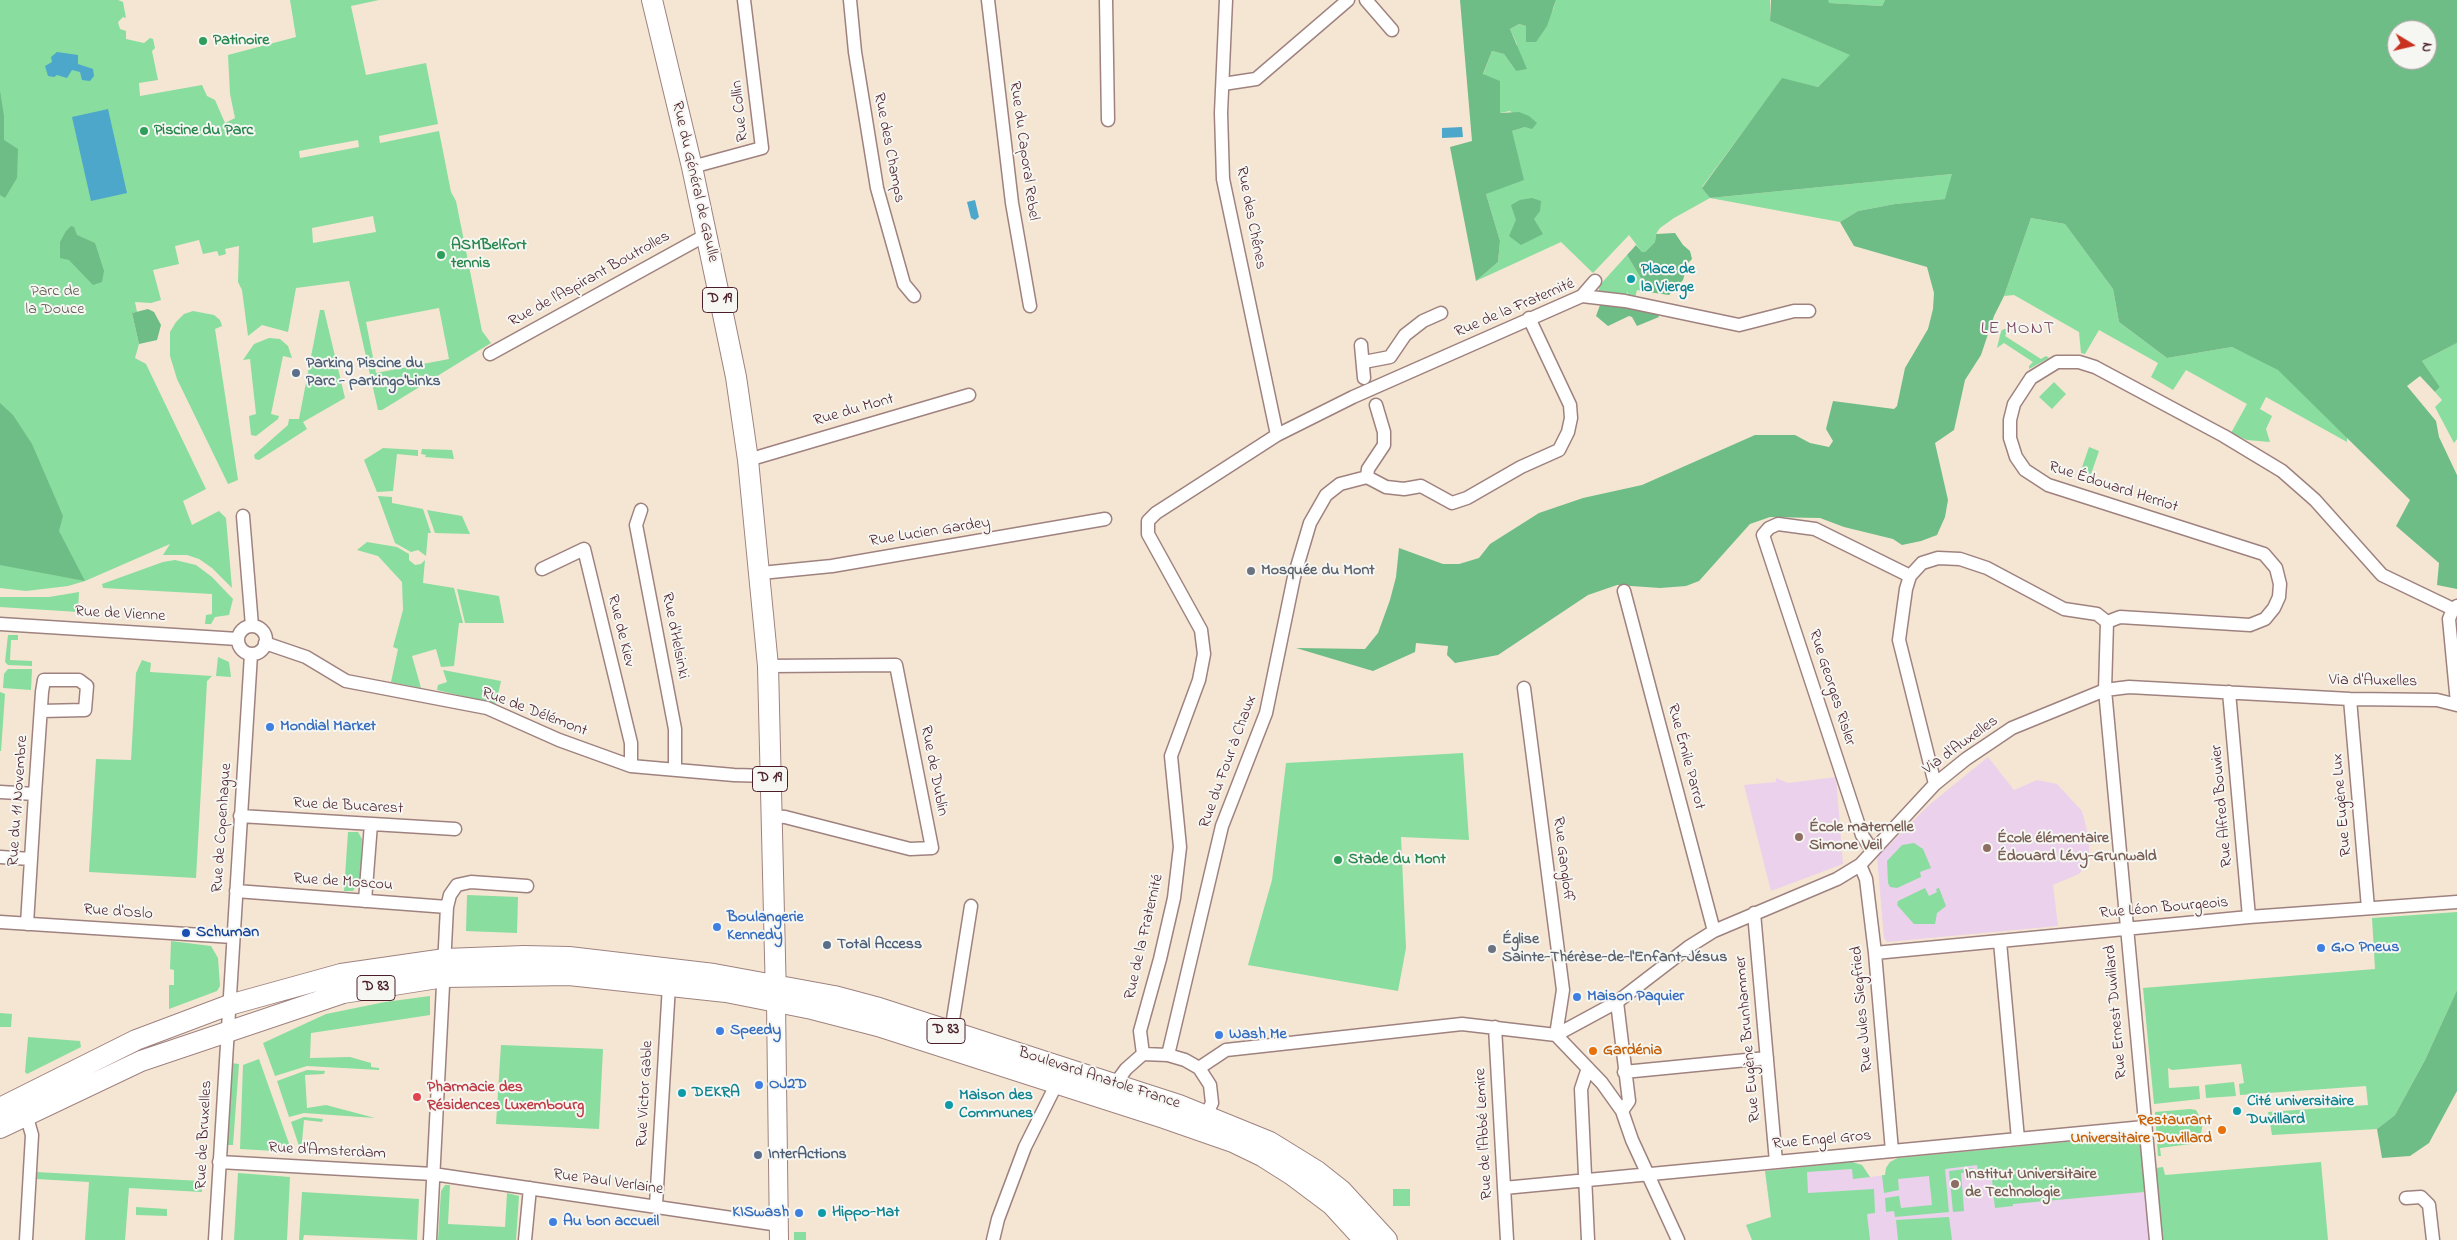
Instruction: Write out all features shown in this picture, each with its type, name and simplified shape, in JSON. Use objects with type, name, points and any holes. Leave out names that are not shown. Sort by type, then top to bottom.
[{"type":"main road","name":"Rue du Général de Gaulle","points":[[652,0],[692,167],[736,377],[761,573]]},
{"type":"main road","name":"D 19","points":[[761,573],[768,666],[776,993]]},
{"type":"main road","name":"D 83","points":[[0,1108],[136,1040],[228,1005],[341,974],[444,968],[524,956],[569,957],[714,974],[776,993]]},
{"type":"main road","name":"D 83","points":[[0,1128],[142,1060],[342,993],[444,968],[569,975],[726,992],[776,993]]},
{"type":"main road","name":"Boulevard Anatole France","points":[[776,993],[879,1008],[951,1032],[1114,1092],[1164,1118],[1227,1140],[1262,1156],[1292,1175],[1332,1205],[1364,1240]]},
{"type":"main road","name":"Boulevard Anatole France","points":[[776,993],[1057,1083],[1114,1092],[1206,1114],[1270,1142],[1317,1171],[1359,1208],[1387,1240]]},
{"type":"street","name":"Rue Collin","points":[[692,167],[762,148],[744,0]]},
{"type":"street","name":"Rue des Champs","points":[[850,0],[855,52],[877,188],[904,284],[914,296]]},
{"type":"street","name":"Rue du Caporal Rebel","points":[[988,0],[1012,203],[1030,306]]},
{"type":"street","points":[[1106,0],[1108,120]]},
{"type":"street","name":"Rue des Chênes","points":[[1226,0],[1220,113],[1223,179],[1277,435]]},
{"type":"street","points":[[1223,84],[1256,79],[1348,0]]},
{"type":"street","points":[[1366,0],[1392,30]]},
{"type":"street","name":"Rue de l'Aspirant Boutrolles","points":[[490,354],[706,235]]},
{"type":"street","points":[[1582,296],[1595,281]]},
{"type":"street","name":"Rue de la Fraternité","points":[[1143,1054],[1140,1031],[1170,916],[1180,847],[1171,756],[1199,680],[1204,654],[1201,630],[1148,534],[1148,521],[1156,513],[1277,435],[1353,397],[1582,296],[1625,301],[1739,325],[1794,311],[1809,311]]},
{"type":"street","points":[[1364,362],[1390,357],[1405,335],[1423,321],[1441,313]]},
{"type":"street","points":[[1376,404],[1384,432],[1384,445],[1368,469],[1367,477],[1386,487],[1404,489],[1421,486],[1452,503],[1467,498],[1521,467],[1559,450],[1568,432],[1571,418],[1570,406],[1529,318]]},
{"type":"street","points":[[1361,345],[1364,378]]},
{"type":"street","name":"Rue Édouard Herriot","points":[[2108,622],[2120,617],[2250,625],[2265,619],[2274,608],[2279,597],[2280,584],[2276,568],[2264,554],[2048,485],[2025,470],[2016,456],[2010,438],[2010,420],[2014,404],[2031,378],[2057,362],[2079,362],[2095,367],[2224,436],[2282,471],[2320,506],[2382,575],[2455,607]]},
{"type":"street","name":"Rue du Mont","points":[[748,460],[969,395]]},
{"type":"street","name":"Rue du Four à Chaux","points":[[1168,1055],[1222,826],[1266,713],[1294,578],[1310,523],[1326,495],[1340,484],[1367,477]]},
{"type":"street","name":"Rue d'Helsinki","points":[[642,510],[636,525],[675,729],[675,770]]},
{"type":"street","points":[[243,516],[252,626]]},
{"type":"street","name":"Rue Lucien Gardey","points":[[761,573],[842,564],[1105,519]]},
{"type":"street","name":"Rue Georges Risler","points":[[1872,850],[1862,835],[1764,535],[1769,528],[1778,524],[1815,529],[1910,576]]},
{"type":"street","name":"Rue de Kiev","points":[[542,570],[584,549],[630,742],[632,766]]},
{"type":"street","points":[[1935,784],[1899,640],[1906,589],[1910,576],[1922,563],[1938,558],[1960,559],[1987,568],[2064,609],[2097,614],[2108,622],[2104,690]]},
{"type":"street","name":"Rue Émile Parrot","points":[[1624,591],[1714,931]]},
{"type":"street","points":[[2455,607],[2449,619],[2457,704]]},
{"type":"street","name":"Rue de Vienne","points":[[0,624],[238,639]]},
{"type":"street","points":[[252,626],[264,633],[265,643],[260,651],[251,654],[241,649],[238,639],[242,629],[252,626]]},
{"type":"street","name":"Rue de Délémont","points":[[265,643],[306,657],[346,681],[487,708],[559,740],[632,766],[770,776]]},
{"type":"street","name":"Rue de Copenhague","points":[[228,1005],[251,654]]},
{"type":"street","name":"Rue de Dublin","points":[[768,666],[896,665],[932,848],[910,849],[784,817],[771,816]]},
{"type":"street","name":"Rue du 11 Novembre","points":[[27,924],[35,794],[41,711],[44,680],[79,680],[87,686],[88,695],[85,710],[41,711]]},
{"type":"street","name":"Via d'Auxelles","points":[[1556,1035],[1616,1002],[1690,946],[1714,931],[1837,879],[1860,864],[1935,784],[1966,758],[2012,728],[2104,690],[2129,686],[2350,699],[2437,700],[2457,704]]},
{"type":"street","name":"Rue Gangloff","points":[[1524,688],[1563,990],[1556,1035]]},
{"type":"street","name":"Rue Ernest Duvillard","points":[[2104,690],[2156,1240]]},
{"type":"street","name":"Rue Alfred Bouvier","points":[[2229,692],[2249,917]]},
{"type":"street","name":"Rue Eugène Lux","points":[[2350,699],[2368,908]]},
{"type":"street","points":[[0,792],[35,794]]},
{"type":"street","name":"Rue de Bucarest","points":[[240,816],[455,829]]},
{"type":"street","points":[[365,901],[371,824]]},
{"type":"street","points":[[0,858],[31,859]]},
{"type":"street","name":"Rue Jules Siegfried","points":[[1860,864],[1866,879],[1875,953],[1892,1151]]},
{"type":"street","points":[[430,1240],[447,907],[450,895],[458,885],[471,882],[527,886]]},
{"type":"street","name":"Rue de Moscou","points":[[236,891],[447,907]]},
{"type":"street","name":"Rue Léon Bourgeois","points":[[1875,953],[2249,917],[2457,902]]},
{"type":"street","points":[[951,1032],[971,906]]},
{"type":"street","name":"Rue Eugène Brunhammer","points":[[1754,913],[1776,1162]]},
{"type":"street","name":"Rue d'Oslo","points":[[0,922],[233,937]]},
{"type":"street","points":[[2000,942],[2018,1139]]},
{"type":"street","name":"Rue Victor Gable","points":[[656,1205],[669,985]]},
{"type":"street","points":[[776,993],[779,1232]]},
{"type":"street","points":[[1616,1002],[1629,1101],[1622,1111]]},
{"type":"street","name":"Rue de Bruxelles","points":[[215,1240],[228,1005]]},
{"type":"street","points":[[1199,1068],[1226,1050],[1462,1024],[1556,1035],[1588,1068],[1622,1111],[1678,1240]]},
{"type":"street","name":"Rue de l'Abbé Lemire","points":[[1495,1027],[1507,1240]]},
{"type":"street","points":[[1114,1092],[1126,1069],[1143,1054],[1168,1055],[1185,1060],[1199,1068],[1210,1085],[1212,1103],[1201,1119],[1164,1118]]},
{"type":"street","points":[[1624,1072],[1767,1058]]},
{"type":"street","points":[[1588,1068],[1581,1089],[1588,1240]]},
{"type":"street","points":[[993,1240],[998,1219],[1025,1147],[1057,1083]]},
{"type":"street","points":[[26,1114],[32,1135],[26,1240]]},
{"type":"street","name":"Rue Engel Gros","points":[[1504,1188],[2144,1127]]},
{"type":"street","name":"Rue d'Amsterdam","points":[[219,1162],[433,1174]]},
{"type":"street","name":"Rue Paul Verlaine","points":[[433,1174],[656,1205],[779,1232]]},
{"type":"street","points":[[526,1240],[530,1188]]},
{"type":"street","points":[[2406,1198],[2421,1197],[2429,1204],[2433,1240]]},
{"type":"shaded area","name":"École élémentaire Édouard Lévy-Grunwald","points":[[1988,757],[2014,790],[2037,780],[2057,784],[2082,811],[2089,838],[2089,854],[2079,874],[2053,885],[2058,926],[1887,942],[1884,938],[1877,857],[1929,805]]},
{"type":"shaded area","name":"École maternelle Simone Veil","points":[[1836,777],[1843,864],[1771,891],[1744,785],[1776,782],[1776,778],[1788,783]]},
{"type":"shaded area","name":"Institut Universitaire de Technologie","points":[[2129,1136],[2137,1140],[2143,1151],[2149,1240],[1752,1240],[1746,1225],[1771,1217],[1765,1171],[1852,1162],[1862,1165],[1870,1177],[1885,1175],[1886,1168],[1890,1162],[1898,1158]]},
{"type":"green space","name":"Parc de la Douce","points":[[0,0],[118,0],[123,2],[126,18],[123,17],[118,22],[120,29],[126,31],[126,39],[144,43],[150,38],[153,39],[155,48],[152,51],[158,80],[139,83],[140,96],[202,85],[207,96],[215,100],[225,123],[235,118],[230,94],[228,55],[296,37],[290,0],[379,0],[351,6],[366,75],[426,63],[438,124],[379,136],[380,143],[439,131],[451,192],[456,201],[482,331],[491,343],[382,410],[378,410],[349,281],[296,288],[288,332],[262,325],[248,336],[242,290],[238,282],[239,246],[225,249],[226,254],[219,256],[217,251],[203,254],[199,240],[175,246],[179,264],[153,270],[161,300],[151,303],[135,302],[137,312],[132,313],[139,344],[135,358],[146,364],[206,489],[183,501],[192,525],[219,511],[226,518],[232,588],[212,568],[199,559],[187,555],[163,555],[170,544],[85,581],[68,586],[26,591],[0,588]],"holes":[[[358,140],[359,147],[300,158],[299,151]],[[373,216],[376,232],[313,243],[312,228]],[[439,308],[449,359],[376,373],[366,322]]]},
{"type":"green space","points":[[1460,0],[1556,0],[1547,26],[1536,42],[1526,42],[1526,26],[1519,24],[1510,29],[1527,69],[1516,71],[1504,54],[1492,51],[1483,74],[1500,81],[1500,113],[1519,112],[1529,116],[1537,123],[1532,129],[1525,127],[1512,131],[1524,180],[1486,194],[1500,241],[1498,262],[1476,281],[1450,147],[1472,141]]},
{"type":"green space","points":[[1556,0],[1770,0],[1770,21],[1851,55],[1818,87],[1782,79],[1702,187],[1710,198],[1660,228],[1656,234],[1655,242],[1645,252],[1642,252],[1629,235],[1593,273],[1561,242],[1476,281],[1498,262],[1500,241],[1486,194],[1512,131],[1525,127],[1510,111],[1500,113],[1483,75],[1492,51],[1504,54],[1516,71],[1517,44],[1510,29],[1519,24],[1526,26],[1553,10]]},
{"type":"green space","points":[[1771,0],[1828,0],[1829,3],[1882,6],[1885,0],[2457,0],[2457,343],[2422,361],[2440,387],[2435,392],[2420,376],[2407,386],[2436,421],[2439,437],[2457,475],[2457,589],[2437,585],[2439,563],[2396,526],[2410,500],[2278,370],[2232,347],[2167,358],[2119,322],[2113,289],[2065,224],[2031,218],[1981,355],[1965,380],[1954,430],[1935,443],[1948,500],[1945,517],[1937,535],[1902,545],[1893,539],[1844,527],[1820,518],[1770,517],[1750,524],[1699,581],[1686,586],[1660,588],[1617,585],[1588,595],[1498,655],[1455,663],[1447,655],[1448,646],[1416,643],[1415,652],[1373,671],[1296,648],[1365,649],[1378,633],[1390,600],[1396,577],[1399,548],[1443,564],[1459,564],[1479,558],[1490,544],[1539,513],[1583,498],[1642,485],[1755,435],[1795,435],[1810,443],[1829,447],[1833,441],[1826,429],[1833,401],[1894,409],[1897,406],[1905,368],[1928,329],[1933,309],[1934,293],[1927,267],[1854,246],[1840,222],[1858,211],[1895,204],[1945,199],[1952,174],[1710,198],[1702,188],[1782,78],[1818,87],[1850,55],[1770,21]]},
{"type":"green space","points":[[1828,0],[1885,0],[1882,6],[1828,3]]},
{"type":"green space","points":[[0,91],[4,116],[4,140],[18,149],[17,178],[5,198],[0,195]]},
{"type":"green space","points":[[1952,174],[2457,303],[1946,199],[1895,204],[1858,211],[1840,222],[1710,198]]},
{"type":"green space","points":[[1532,198],[1541,201],[1540,211],[1534,219],[1543,234],[1521,245],[1509,236],[1516,220],[1511,205],[1520,200]]},
{"type":"green space","points":[[2031,218],[2065,224],[2113,289],[2119,322],[2167,358],[2232,347],[2278,369],[2347,436],[2347,442],[2266,397],[2260,409],[2272,416],[2266,429],[2270,442],[2247,440],[2231,433],[2247,404],[2186,370],[2173,390],[2151,377],[2158,363],[2099,330],[2085,354],[2081,353],[2079,332],[2014,295],[2004,296]]},
{"type":"green space","points":[[71,226],[74,227],[77,235],[95,243],[104,271],[102,282],[93,285],[69,260],[60,258],[60,242]]},
{"type":"green space","points":[[1675,233],[1683,245],[1690,251],[1692,259],[1682,269],[1685,273],[1683,280],[1669,295],[1649,292],[1627,255],[1636,245],[1642,252],[1645,252],[1655,242],[1656,234]]},
{"type":"green space","points":[[1627,255],[1649,292],[1637,290],[1635,298],[1627,297],[1628,291],[1625,297],[1599,292],[1599,286]]},
{"type":"green space","points":[[1607,302],[1657,313],[1659,317],[1637,326],[1632,317],[1629,316],[1608,326],[1596,316],[1600,305]]},
{"type":"green space","points":[[148,309],[154,312],[161,325],[157,340],[139,344],[132,313]]},
{"type":"green space","points":[[320,310],[324,310],[345,398],[303,422],[307,429],[259,460],[255,459],[254,455],[288,425],[289,419],[299,419]]},
{"type":"green space","points":[[193,311],[214,315],[220,320],[222,326],[215,329],[238,480],[228,484],[177,379],[170,356],[170,332],[184,314]]},
{"type":"green space","points":[[2009,329],[2005,336],[2041,359],[2046,356],[2049,358],[2029,369],[2033,362],[2004,343],[1997,348],[2001,331]]},
{"type":"green space","points":[[269,338],[280,339],[288,346],[292,358],[283,356],[271,414],[279,416],[278,419],[256,436],[251,435],[249,416],[256,414],[250,359],[243,360],[254,344]]},
{"type":"green space","points":[[2457,343],[2457,439],[2454,443],[2435,407],[2442,400],[2435,392],[2440,387],[2422,361]]},
{"type":"green space","points":[[2054,382],[2066,394],[2052,409],[2039,397]]},
{"type":"green space","points":[[0,403],[13,415],[32,444],[63,516],[59,531],[85,581],[0,565]]},
{"type":"green space","points":[[2089,447],[2099,451],[2089,480],[2079,476]]},
{"type":"green space","points":[[383,448],[418,450],[418,456],[397,454],[393,491],[377,492],[364,460]]},
{"type":"green space","points":[[422,449],[452,450],[454,459],[425,457],[426,455],[421,454]]},
{"type":"green space","points":[[378,496],[392,497],[392,503],[423,509],[431,533],[428,533],[426,556],[418,550],[411,552],[395,543]]},
{"type":"green space","points":[[427,510],[462,516],[470,534],[435,533]]},
{"type":"green space","points":[[367,542],[397,547],[409,554],[409,560],[415,565],[421,564],[425,560],[423,583],[454,588],[463,623],[459,623],[454,666],[441,667],[436,649],[412,656],[421,688],[391,682],[398,649],[393,647],[403,610],[402,582],[378,556],[357,550]]},
{"type":"green space","points":[[175,560],[196,565],[212,577],[233,599],[229,615],[215,617],[211,624],[205,624],[206,615],[212,614],[212,594],[103,588],[102,584],[163,562]]},
{"type":"green space","points":[[457,589],[499,596],[504,623],[465,623]]},
{"type":"green space","points":[[79,592],[78,612],[0,607],[0,597],[49,597]]},
{"type":"green space","points":[[8,635],[18,635],[18,640],[11,640],[10,660],[32,661],[32,666],[8,665],[5,662]]},
{"type":"green space","points":[[218,657],[229,662],[231,677],[216,676]]},
{"type":"green space","points":[[142,660],[151,663],[150,672],[212,676],[207,681],[196,878],[89,872],[96,759],[131,760],[136,673]]},
{"type":"green space","points":[[8,669],[32,669],[31,690],[3,688],[4,674]]},
{"type":"green space","points":[[443,670],[501,681],[496,704],[437,690],[438,685],[447,682]]},
{"type":"green space","points":[[0,692],[5,694],[1,751],[0,751]]},
{"type":"green space","name":"Stade du Mont","points":[[1463,753],[1469,840],[1401,837],[1406,948],[1398,991],[1248,965],[1272,880],[1286,763]]},
{"type":"green space","points":[[348,832],[358,832],[362,839],[360,882],[353,891],[344,891]]},
{"type":"green space","points":[[1914,843],[1923,849],[1931,868],[1920,872],[1921,877],[1897,888],[1890,887],[1888,883],[1887,861],[1902,845]]},
{"type":"green space","points":[[1925,888],[1929,896],[1937,892],[1936,889],[1939,888],[1946,906],[1937,913],[1935,924],[1914,924],[1897,905],[1898,901]]},
{"type":"green space","points":[[467,895],[518,897],[517,933],[466,931]]},
{"type":"green space","points":[[2457,912],[2457,990],[2425,1060],[2395,1115],[2377,1129],[2272,1135],[2268,1112],[2368,1105],[2366,1086],[2240,1095],[2239,1084],[2244,1083],[2241,1064],[2172,1070],[2168,1068],[2169,1088],[2199,1086],[2200,1099],[2154,1104],[2143,988],[2375,969],[2372,918]]},
{"type":"green space","points":[[171,941],[211,946],[218,958],[220,986],[217,991],[169,1009],[169,985],[174,985],[174,970],[170,969]]},
{"type":"green space","points":[[2457,990],[2457,1091],[2429,1143],[2410,1156],[2382,1158],[2377,1129],[2395,1115],[2425,1060]]},
{"type":"green space","points":[[430,996],[430,1015],[311,1033],[310,1058],[350,1057],[371,1063],[371,1067],[379,1068],[379,1070],[307,1066],[275,1076],[263,1043],[326,1014],[385,1002]]},
{"type":"green space","points":[[0,1013],[12,1014],[11,1027],[0,1027]]},
{"type":"green space","points":[[28,1037],[80,1041],[81,1047],[27,1074],[25,1072]]},
{"type":"green space","points":[[501,1045],[603,1049],[599,1129],[496,1124]]},
{"type":"green space","points":[[259,1059],[292,1152],[240,1149],[243,1065]]},
{"type":"green space","points":[[231,1063],[239,1064],[233,1145],[226,1145]]},
{"type":"green space","points":[[307,1070],[325,1071],[324,1074],[305,1075],[307,1108],[326,1105],[375,1118],[304,1113],[289,1117],[277,1081]]},
{"type":"green space","points":[[2234,1082],[2236,1096],[2206,1098],[2205,1085]]},
{"type":"green space","points":[[2196,1110],[2203,1123],[2199,1143],[2160,1148],[2161,1156],[2158,1156],[2155,1112]]},
{"type":"green space","points":[[304,1117],[323,1119],[322,1122],[304,1120],[301,1152],[291,1122]]},
{"type":"green space","points":[[2129,1136],[2137,1140],[2143,1151],[2144,1192],[2013,1204],[2013,1206],[1995,1208],[1991,1170],[1978,1171],[1977,1165],[1945,1169],[1949,1212],[1895,1217],[1894,1211],[1886,1212],[1885,1198],[1899,1196],[1901,1208],[1932,1205],[1929,1176],[1898,1179],[1899,1190],[1884,1193],[1882,1175],[1885,1175],[1886,1168],[1890,1162],[1898,1158]]},
{"type":"green space","points":[[1852,1162],[1862,1165],[1870,1177],[1853,1179],[1852,1169],[1807,1172],[1808,1193],[1874,1189],[1875,1213],[1867,1214],[1870,1240],[1752,1240],[1746,1225],[1771,1217],[1765,1171]]},
{"type":"green space","points":[[2321,1162],[2328,1240],[2162,1240],[2156,1168],[2163,1167],[2165,1175]]},
{"type":"green space","points":[[1973,1168],[1974,1172],[1961,1173],[1964,1211],[1953,1212],[1949,1171]]},
{"type":"green space","points":[[36,1172],[201,1181],[202,1192],[129,1188],[125,1240],[85,1240],[89,1182],[36,1179]]},
{"type":"green space","points":[[238,1173],[290,1177],[287,1240],[234,1240]]},
{"type":"green space","points":[[445,1185],[450,1185],[448,1224],[505,1227],[507,1193],[519,1196],[516,1240],[438,1240],[441,1191]]},
{"type":"green space","points":[[1393,1189],[1410,1189],[1410,1206],[1393,1206]]},
{"type":"green space","points":[[302,1192],[419,1199],[417,1240],[304,1235],[303,1240],[299,1240]]},
{"type":"green space","points":[[136,1207],[167,1209],[167,1216],[136,1215]]},
{"type":"green space","points":[[1949,1217],[1952,1240],[1898,1240],[1896,1220]]},
{"type":"green space","points":[[794,1232],[806,1232],[806,1240],[794,1240]]},
{"type":"water","points":[[57,52],[78,55],[78,64],[93,69],[94,76],[90,81],[82,80],[80,72],[72,70],[67,78],[57,75],[54,77],[48,76],[45,66],[52,62],[51,57]]},
{"type":"water","points":[[108,109],[127,193],[91,201],[72,117]]},
{"type":"water","points":[[1462,127],[1463,137],[1442,138],[1442,128]]},
{"type":"water","points":[[975,200],[979,217],[975,220],[971,218],[967,202]]},
{"type":"place","name":"Patinoire","points":[[203,41]]},
{"type":"place","name":"Piscine du Parc","points":[[144,131]]},
{"type":"place","name":"ASMBelfort tennis","points":[[441,255]]},
{"type":"place","name":"Place de la Vierge","points":[[1631,279]]},
{"type":"place","name":"Parking Piscine du Parc - parkingo'binks","points":[[296,373]]},
{"type":"place","name":"Mosquée du Mont","points":[[1251,571]]},
{"type":"place","name":"Mondial Market","points":[[270,727]]},
{"type":"place","name":"École maternelle Simone Veil","points":[[1799,837]]},
{"type":"place","name":"École élémentaire Édouard Lévy-Grunwald","points":[[1987,848]]},
{"type":"place","name":"Stade du Mont","points":[[1338,860]]},
{"type":"place","name":"Boulangerie Kennedy","points":[[717,927]]},
{"type":"place","name":"Schuman","points":[[186,933]]},
{"type":"place","name":"Total Access","points":[[827,945]]},
{"type":"place","name":"G.O Pneus","points":[[2321,948]]},
{"type":"place","name":"Église Sainte-Thérèse-de-l'Enfant-Jésus","points":[[1492,949]]},
{"type":"place","name":"Maison Paquier","points":[[1577,997]]},
{"type":"place","name":"Speedy","points":[[720,1031]]},
{"type":"place","name":"Wash Me","points":[[1219,1035]]},
{"type":"place","name":"Gardénia","points":[[1593,1051]]},
{"type":"place","name":"OJ2D","points":[[759,1085]]},
{"type":"place","name":"DEKRA","points":[[682,1093]]},
{"type":"place","name":"Pharmacie des Résidences Luxembourg","points":[[417,1097]]},
{"type":"place","name":"Maison des Communes","points":[[949,1105]]},
{"type":"place","name":"Cité universitaire Duvillard","points":[[2237,1111]]},
{"type":"place","name":"Restaurant Universitaire Duvillard","points":[[2222,1130]]},
{"type":"place","name":"InterActions","points":[[758,1155]]},
{"type":"place","name":"Institut Universitaire de Technologie","points":[[1955,1184]]},
{"type":"place","name":"KISwash","points":[[799,1213]]},
{"type":"place","name":"Hippo-Mat","points":[[822,1213]]},
{"type":"place","name":"Au bon accueil","points":[[553,1222]]},
{"type":"district","name":"LE MONT","points":[[2018,330]]}]
